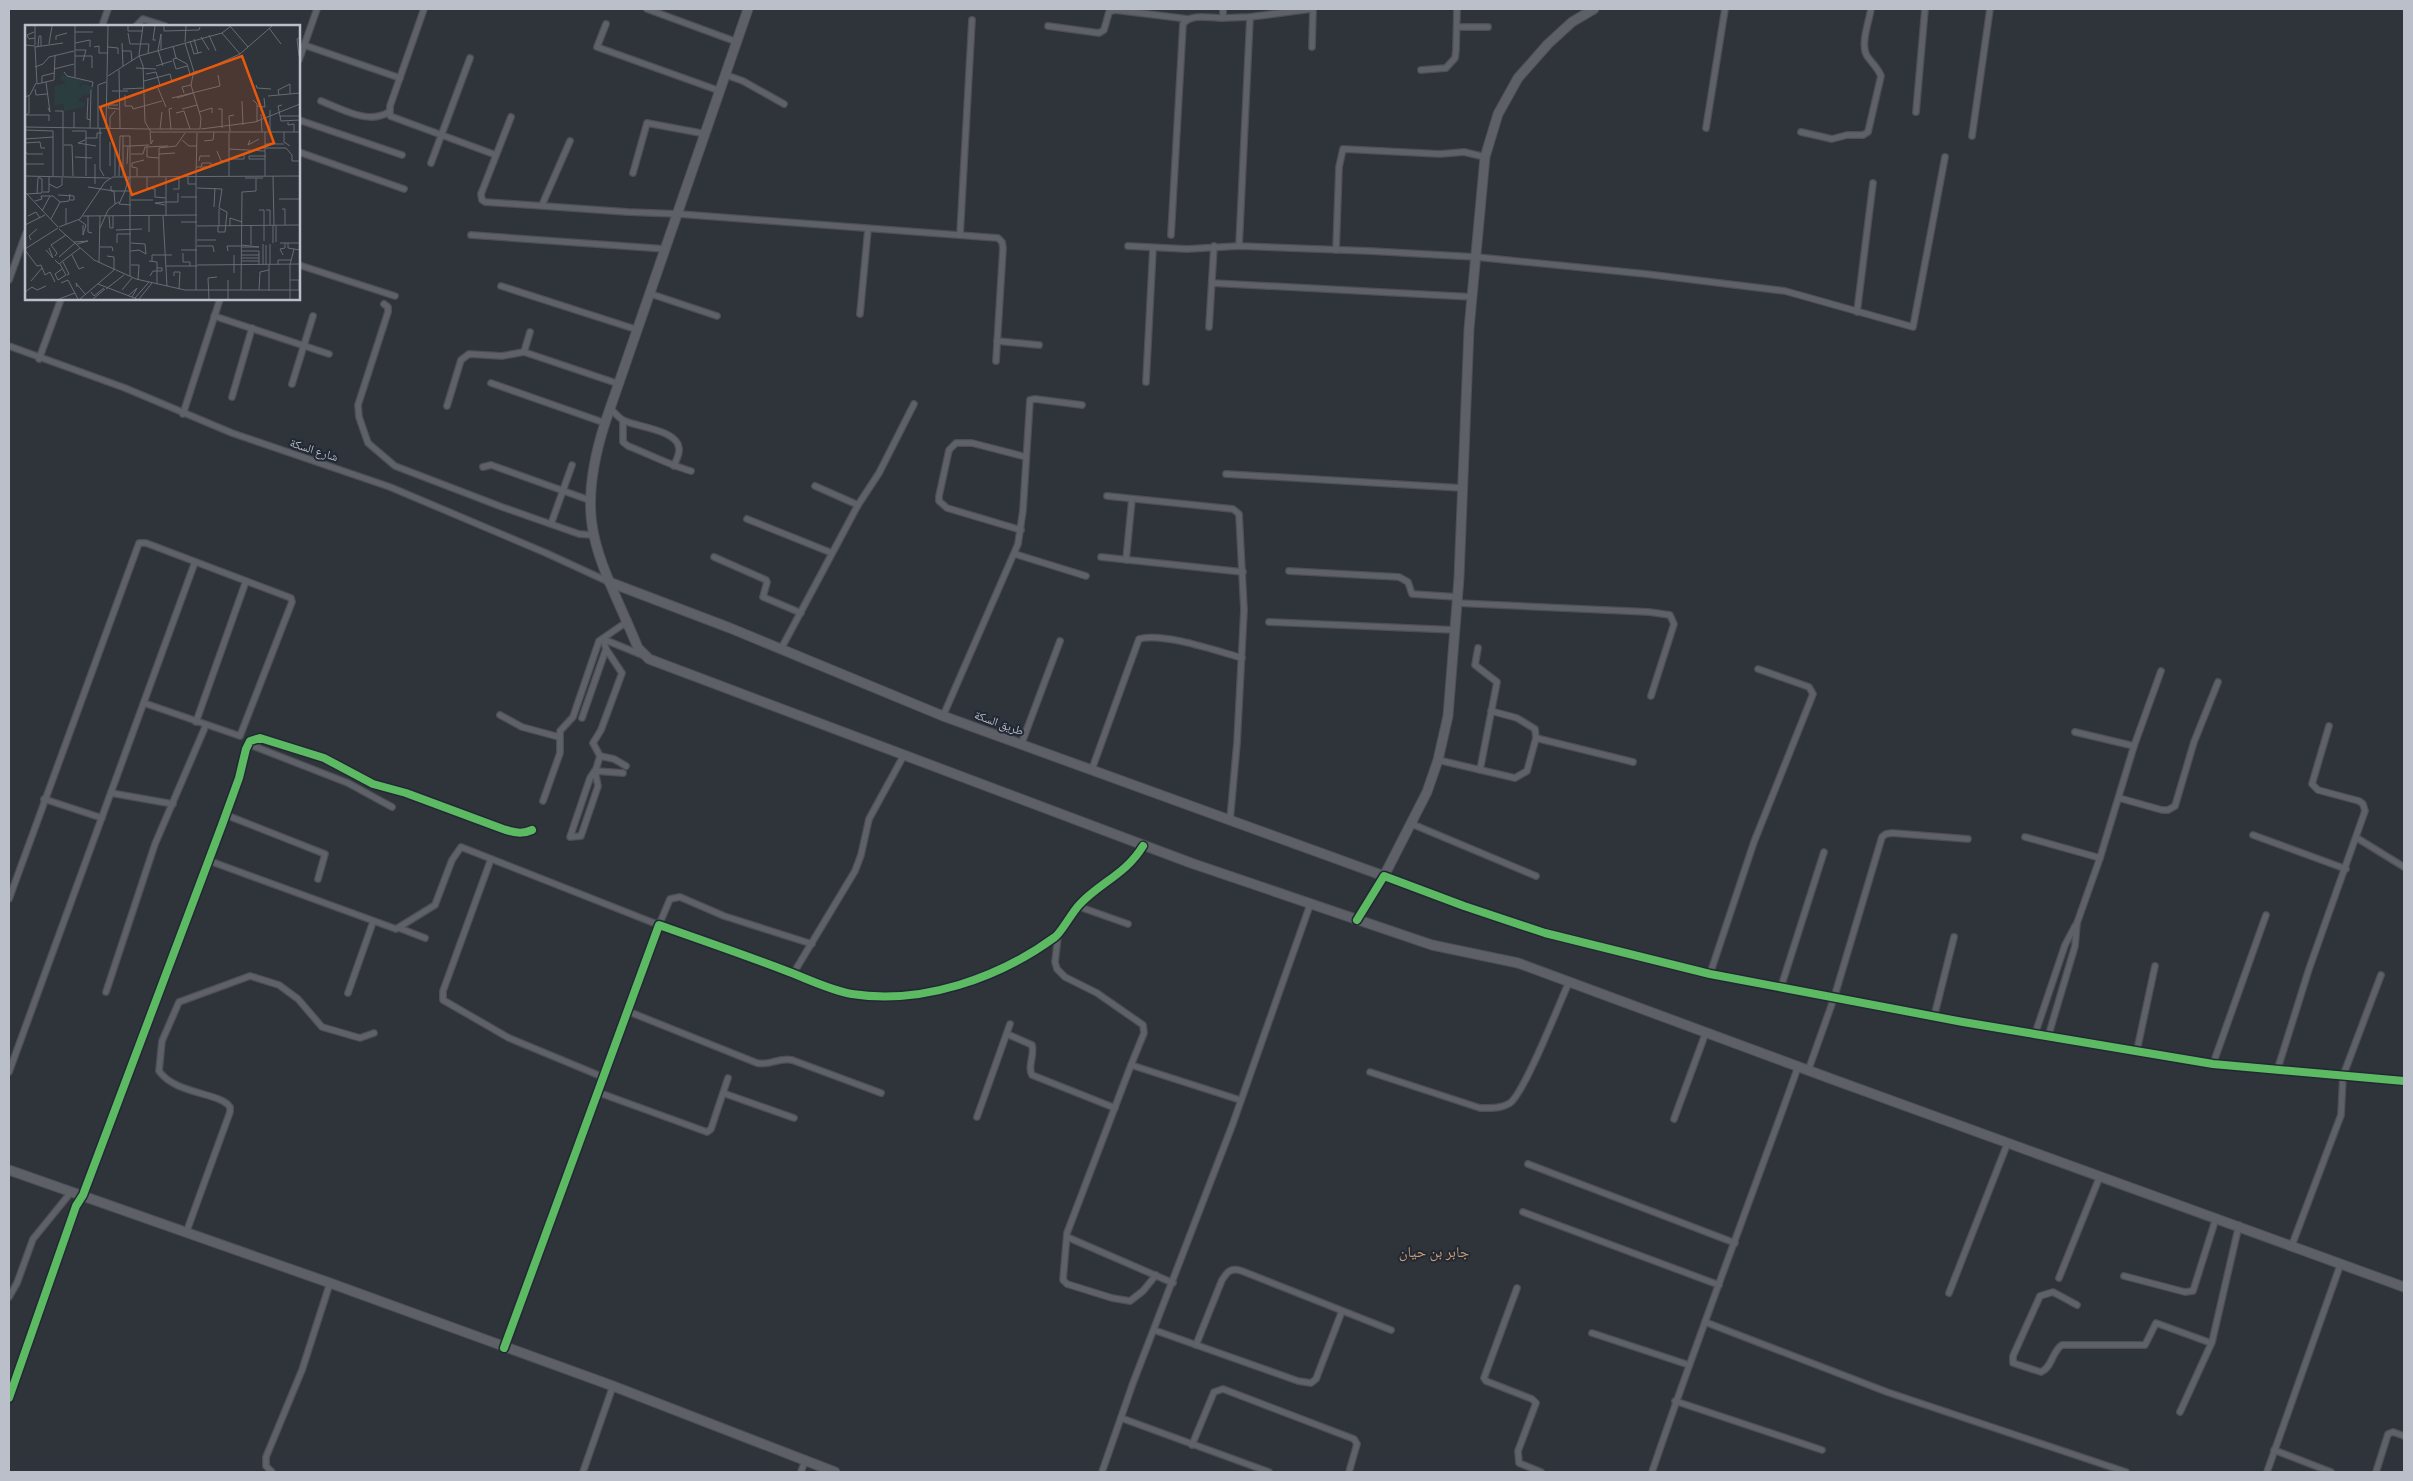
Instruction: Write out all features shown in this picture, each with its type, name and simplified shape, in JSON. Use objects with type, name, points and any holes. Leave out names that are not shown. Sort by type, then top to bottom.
[{"type":"main road","points":[[748,9],[679,214],[610,408],[594,462],[589,500],[592,535],[609,582],[628,621],[638,648],[644,655],[654,662],[1143,846],[1310,905],[1432,945],[1465,953],[1506,958],[1808,1071],[2404,1287]]},
{"type":"main road","points":[[1384,876],[1412,824],[1438,760],[1448,716],[1458,600],[1462,488],[1478,208],[1484,157],[1498,114],[1518,78],[1548,44],[1572,22],[1594,9]]},
{"type":"main road","name":"طريق السكة","points":[[609,582],[781,649],[943,716],[1384,876]]},
{"type":"main road","points":[[9,1170],[330,1283],[504,1348],[613,1386],[835,1472]]},
{"type":"street","points":[[102,25],[108,9]]},
{"type":"street","points":[[300,57],[317,9]]},
{"type":"street","points":[[321,101],[369,118],[381,117],[389,112],[424,9]]},
{"type":"street","points":[[647,9],[737,42]]},
{"type":"street","points":[[1223,9],[1223,18]]},
{"type":"street","points":[[1048,26],[1099,33],[1104,30],[1108,12],[1115,10],[1188,19],[1250,17],[1312,9],[1312,47]]},
{"type":"street","points":[[1421,70],[1440,70],[1446,68],[1451,63],[1456,50],[1457,9]]},
{"type":"street","points":[[1706,128],[1725,9]]},
{"type":"street","points":[[1801,132],[1832,139],[1847,135],[1863,134],[1870,129],[1881,76],[1878,68],[1866,54],[1865,41],[1871,9]]},
{"type":"street","points":[[1916,112],[1925,9]]},
{"type":"street","points":[[1972,136],[1990,9]]},
{"type":"street","points":[[1239,246],[1250,17]]},
{"type":"street","points":[[137,25],[143,19],[162,25]]},
{"type":"street","points":[[1171,235],[1183,24],[1188,19]]},
{"type":"street","points":[[960,234],[972,20]]},
{"type":"street","points":[[606,24],[597,46],[720,91]]},
{"type":"street","points":[[1457,27],[1488,27]]},
{"type":"street","points":[[304,45],[400,78]]},
{"type":"street","points":[[431,163],[470,58]]},
{"type":"street","points":[[726,75],[784,104]]},
{"type":"street","points":[[389,112],[394,118],[496,155]]},
{"type":"street","points":[[511,117],[481,194],[482,200],[628,212],[960,234],[991,237],[1002,242],[996,361]]},
{"type":"street","points":[[300,120],[402,155]]},
{"type":"street","points":[[633,172],[647,123],[706,134]]},
{"type":"street","points":[[542,205],[570,142]]},
{"type":"street","points":[[1336,250],[1339,167],[1343,149],[1440,154],[1464,152],[1484,157]]},
{"type":"street","points":[[300,152],[404,189]]},
{"type":"street","points":[[1128,246],[1187,249],[1239,246],[1476,257],[1691,279],[1785,291],[1913,327],[1945,157]]},
{"type":"street","points":[[1857,312],[1873,183]]},
{"type":"street","points":[[860,314],[868,229]]},
{"type":"street","points":[[471,235],[666,249]]},
{"type":"street","points":[[9,280],[25,236]]},
{"type":"street","points":[[1209,328],[1214,246]]},
{"type":"street","points":[[1146,382],[1153,248]]},
{"type":"street","points":[[300,265],[395,296]]},
{"type":"street","points":[[1212,283],[1473,297]]},
{"type":"street","points":[[501,286],[638,330]]},
{"type":"street","points":[[651,294],[717,316]]},
{"type":"street","points":[[39,358],[61,300]]},
{"type":"street","points":[[183,414],[220,300]]},
{"type":"street","points":[[384,304],[388,307],[388,312],[358,408],[368,442],[395,466],[579,534],[592,535]]},
{"type":"street","points":[[214,316],[329,354]]},
{"type":"street","points":[[292,384],[313,316]]},
{"type":"street","points":[[232,397],[252,328]]},
{"type":"street","points":[[524,352],[530,332]]},
{"type":"street","points":[[997,341],[1039,345]]},
{"type":"street","name":"شارع السكة","points":[[9,346],[125,388],[183,414],[390,487],[546,553],[609,582]]},
{"type":"street","points":[[447,406],[463,357],[469,354],[502,356],[524,352],[619,384]]},
{"type":"street","points":[[491,384],[605,423]]},
{"type":"street","points":[[943,716],[1015,554],[1021,530],[1030,400],[1035,398],[1082,405]]},
{"type":"street","points":[[781,649],[858,504],[879,473],[914,404]]},
{"type":"street","points":[[610,408],[623,421],[662,432],[677,442],[679,455],[674,466]]},
{"type":"street","points":[[623,421],[623,442],[674,466],[691,471]]},
{"type":"street","points":[[1021,530],[947,508],[939,501],[939,496],[948,450],[956,442],[972,443],[1026,457]]},
{"type":"street","points":[[483,467],[491,465],[589,500]]},
{"type":"street","points":[[551,524],[572,465]]},
{"type":"street","points":[[1226,474],[1462,488]]},
{"type":"street","points":[[814,486],[858,504]]},
{"type":"street","points":[[1107,496],[1235,510],[1240,517],[1244,572],[1242,658],[1230,820]]},
{"type":"street","points":[[1126,560],[1132,499]]},
{"type":"street","points":[[748,518],[832,553]]},
{"type":"street","points":[[9,899],[139,543],[146,543],[290,596],[292,602],[241,735],[237,737],[144,702]]},
{"type":"street","points":[[1015,554],[1086,576]]},
{"type":"street","points":[[714,557],[766,580],[763,597],[801,613]]},
{"type":"street","points":[[1101,557],[1244,572]]},
{"type":"street","points":[[9,1072],[195,562]]},
{"type":"street","points":[[1289,571],[1398,577],[1408,582],[1412,594],[1458,600],[1649,612],[1670,615],[1674,624],[1651,696]]},
{"type":"street","points":[[196,722],[246,580]]},
{"type":"street","points":[[543,800],[560,752],[559,737],[564,726],[573,717],[599,641],[628,621]]},
{"type":"street","points":[[1269,622],[1456,630]]},
{"type":"street","points":[[1092,769],[1139,639],[1154,638],[1179,642],[1242,658]]},
{"type":"street","points":[[594,772],[598,786],[581,836],[570,837],[590,778],[600,756],[593,743],[602,730],[622,673],[606,649],[603,639]]},
{"type":"street","points":[[603,639],[644,655]]},
{"type":"street","points":[[1021,745],[1060,642]]},
{"type":"street","points":[[1478,648],[1475,665],[1497,682],[1480,770]]},
{"type":"street","points":[[582,718],[606,649]]},
{"type":"street","points":[[1710,974],[1754,842],[1813,694],[1809,687],[1758,669]]},
{"type":"street","points":[[2035,1034],[2065,944],[2077,923],[2100,858],[2134,746],[2160,672]]},
{"type":"street","points":[[2119,798],[2162,810],[2168,810],[2175,806],[2194,742],[2218,682]]},
{"type":"street","points":[[1438,760],[1508,777],[1521,776],[1527,771],[1536,738],[1535,729],[1527,722],[1491,711]]},
{"type":"street","points":[[500,716],[522,726],[559,737]]},
{"type":"street","points":[[106,992],[139,889],[206,726]]},
{"type":"street","points":[[2277,1071],[2309,969],[2365,811],[2363,804],[2359,801],[2318,790],[2312,784],[2329,726]]},
{"type":"street","points":[[2075,732],[2134,746]]},
{"type":"street","points":[[9,1398],[76,1206],[83,1195],[207,860],[226,815],[248,744],[254,738],[260,738],[314,757],[324,758],[365,779],[503,829],[525,833],[532,830]]},
{"type":"street","points":[[1536,738],[1633,762]]},
{"type":"street","points":[[248,744],[310,767],[361,789],[392,807]]},
{"type":"street","points":[[600,756],[614,759],[626,766]]},
{"type":"street","points":[[793,974],[855,871],[862,855],[869,819],[904,756]]},
{"type":"street","points":[[310,767],[314,757]]},
{"type":"street","points":[[594,772],[623,773]]},
{"type":"street","points":[[361,789],[365,779]]},
{"type":"street","points":[[111,793],[173,804]]},
{"type":"street","points":[[44,799],[102,818]]},
{"type":"street","points":[[577,814],[586,822]]},
{"type":"street","points":[[226,815],[325,854],[318,878]]},
{"type":"street","points":[[1412,824],[1536,876]]},
{"type":"street","points":[[1808,1071],[1834,998],[1882,838],[1886,834],[1892,834],[1968,839]]},
{"type":"street","points":[[2253,835],[2346,869]]},
{"type":"street","points":[[2025,838],[2100,858]]},
{"type":"street","points":[[2357,838],[2404,867]]},
{"type":"street","points":[[1143,846],[1127,867],[1077,906],[1065,921],[1058,936],[1055,962],[1057,969],[1065,977],[1097,993],[1143,1025],[1144,1033],[1067,1237],[1063,1280],[1067,1284],[1112,1298],[1130,1301],[1143,1291],[1156,1275]]},
{"type":"street","points":[[207,860],[392,929],[399,928],[435,905],[452,860],[461,847],[659,925],[850,994],[897,995],[931,991],[977,980],[1014,963],[1058,936]]},
{"type":"street","points":[[1781,987],[1824,852]]},
{"type":"street","points":[[491,858],[443,991],[443,1000],[509,1038],[603,1077]]},
{"type":"street","points":[[1357,920],[1384,876],[1464,906],[1545,932],[1710,974],[1934,1017],[2214,1064],[2404,1081]]},
{"type":"street","points":[[504,1348],[597,1092],[670,899],[680,897],[724,916],[812,944]]},
{"type":"street","points":[[1102,1472],[1173,1283],[1310,905]]},
{"type":"street","points":[[1077,906],[1128,924]]},
{"type":"street","points":[[2214,1064],[2266,915]]},
{"type":"street","points":[[348,993],[373,922]]},
{"type":"street","points":[[2048,1037],[2075,946],[2077,923]]},
{"type":"street","points":[[399,928],[425,938]]},
{"type":"street","points":[[1934,1017],[1954,937]]},
{"type":"street","points":[[2137,1050],[2155,966]]},
{"type":"street","points":[[2292,1245],[2343,1110],[2341,1093],[2343,1076],[2381,975]]},
{"type":"street","points":[[186,1233],[230,1112],[230,1107],[224,1101],[177,1086],[164,1078],[159,1070],[158,1061],[162,1041],[179,1002],[250,976],[279,984],[298,999],[322,1027],[360,1038],[374,1033]]},
{"type":"street","points":[[1370,1072],[1480,1108],[1491,1108],[1509,1103],[1514,1098],[1530,1069],[1569,982]]},
{"type":"street","points":[[627,1011],[757,1063],[770,1065],[782,1059],[792,1060],[880,1093]]},
{"type":"street","points":[[977,1117],[1010,1024]]},
{"type":"street","points":[[1674,1119],[1706,1032]]},
{"type":"street","points":[[1007,1034],[1032,1045],[1033,1055],[1030,1071],[1032,1076],[1115,1108]]},
{"type":"street","points":[[1131,1065],[1240,1100]]},
{"type":"street","points":[[1652,1472],[1675,1401],[1735,1243],[1798,1067]]},
{"type":"street","points":[[597,1092],[707,1132],[711,1129],[728,1078]]},
{"type":"street","points":[[723,1093],[794,1118]]},
{"type":"street","points":[[1949,1293],[2008,1142]]},
{"type":"street","points":[[1528,1164],[1735,1243]]},
{"type":"street","points":[[2059,1278],[2100,1176]]},
{"type":"street","points":[[9,1297],[17,1283],[33,1239],[72,1191]]},
{"type":"street","points":[[1523,1212],[1719,1285]]},
{"type":"street","points":[[2124,1276],[2186,1292],[2192,1291],[2216,1218]]},
{"type":"street","points":[[2180,1412],[2211,1344],[2239,1226]]},
{"type":"street","points":[[1067,1237],[1173,1283]]},
{"type":"street","points":[[2267,1472],[2341,1263]]},
{"type":"street","points":[[1196,1345],[1222,1280],[1228,1271],[1232,1269],[1242,1271],[1391,1330]]},
{"type":"street","points":[[272,1472],[266,1466],[266,1457],[302,1370],[330,1283]]},
{"type":"street","points":[[1518,1288],[1484,1378],[1486,1381],[1532,1399],[1536,1403],[1518,1451],[1519,1463],[1541,1472]]},
{"type":"street","points":[[2077,1305],[2053,1292],[2040,1296],[2012,1356],[2013,1362],[2041,1372],[2045,1370],[2057,1349],[2062,1345],[2144,1345],[2156,1323],[2211,1344]]},
{"type":"street","points":[[1154,1330],[1298,1381],[1312,1383],[1316,1380],[1342,1311]]},
{"type":"street","points":[[1705,1322],[1887,1392],[2126,1472]]},
{"type":"street","points":[[1592,1333],[1689,1365]]},
{"type":"street","points":[[583,1472],[613,1386]]},
{"type":"street","points":[[1192,1445],[1214,1392],[1219,1388],[1354,1439],[1357,1444],[1349,1472]]},
{"type":"street","points":[[1675,1401],[1822,1450]]},
{"type":"street","points":[[1121,1418],[1269,1472]]},
{"type":"street","points":[[2376,1472],[2388,1434],[2393,1432],[2404,1436]]},
{"type":"street","points":[[2274,1450],[2332,1472]]},
{"type":"street","points":[[801,1472],[806,1460]]},
{"type":"cycle path","points":[[9,1398],[76,1206],[83,1195],[222,825],[250,741],[260,738],[324,758],[373,784],[406,793],[503,829],[521,833],[532,830]]},
{"type":"cycle path","points":[[504,1348],[659,925],[843,992],[879,996],[905,996],[932,992],[959,985],[1010,965],[1055,937],[1080,904],[1129,864],[1143,846]]},
{"type":"cycle path","points":[[1357,920],[1384,876],[1464,906],[1545,933],[1710,974],[1963,1022],[2213,1064],[2404,1081]]},
{"type":"district","name":"جابر بن حيان","points":[[1434,1252]]}]
